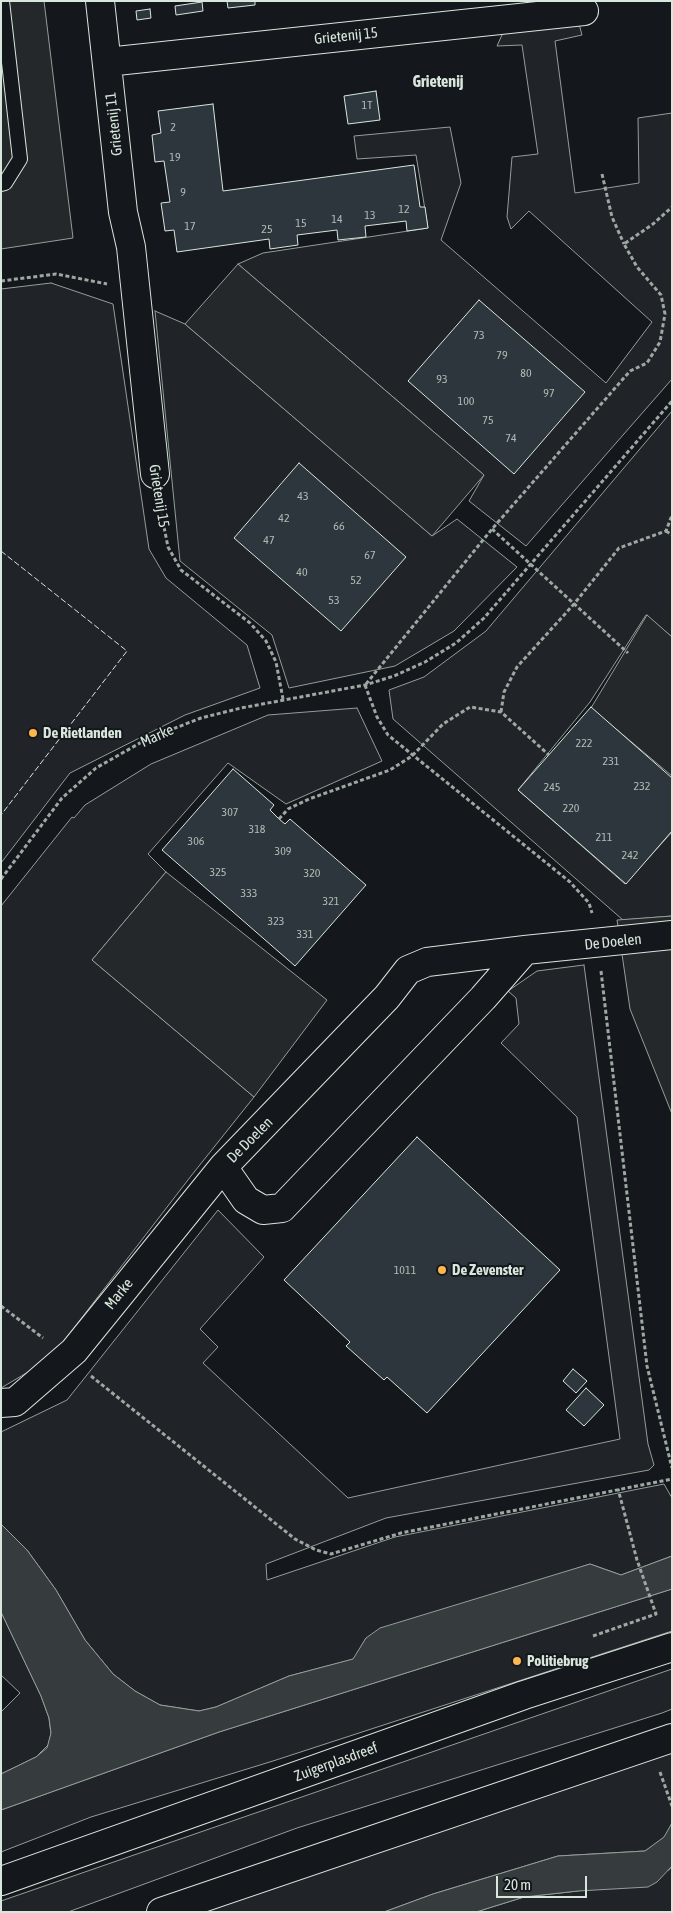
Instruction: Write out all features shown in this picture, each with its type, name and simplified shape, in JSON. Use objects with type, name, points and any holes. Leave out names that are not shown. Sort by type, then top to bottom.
[{"type":"street","name":"Grietenij 11","points":[[100,1],[123,212],[131,247]]},
{"type":"street","name":"Grietenij 15","points":[[107,62],[470,12],[584,11]]},
{"type":"street","name":"Grietenij 15","points":[[131,247],[155,474]]},
{"type":"street","name":"De Doelen","points":[[525,950],[483,998],[282,1208],[263,1210],[246,1200],[223,1167],[387,997],[408,970],[427,962],[525,950],[672,935]]},
{"type":"street","name":"Marke","points":[[1,1403],[15,1402],[67,1357],[223,1167]]},
{"type":"street","name":"Zuigerplasdreef","points":[[1,1881],[515,1698],[672,1647]]},
{"type":"street","points":[[161,1912],[672,1738]]},
{"type":"lane","points":[[1,184],[5,183],[20,159],[6,71],[2,1]]},
{"type":"path","points":[[602,174],[612,218],[624,244],[637,267],[661,295],[665,314],[660,342],[648,363],[630,371],[492,529],[365,684],[377,718],[388,735],[570,882],[589,903],[598,944],[648,1366],[672,1468]]},
{"type":"path","points":[[624,244],[653,224],[672,207]]},
{"type":"path","points":[[1,280],[56,274],[135,290]]},
{"type":"path","name":"Marke","points":[[1,878],[62,798],[96,768],[147,739],[201,718],[283,699],[365,684],[394,676],[425,662],[456,642],[484,618],[672,401]]},
{"type":"path","name":"Grietenij 15","points":[[155,474],[168,547],[181,570],[250,623],[266,640],[276,662],[283,699]]},
{"type":"path","points":[[501,712],[504,692],[517,667],[574,604],[620,548],[666,531],[672,515]]},
{"type":"path","points":[[492,529],[628,653]]},
{"type":"path","points":[[666,531],[672,535]]},
{"type":"path","points":[[279,819],[288,809],[390,770],[412,756],[443,724],[470,707],[501,712],[549,755]]},
{"type":"path","points":[[1,1306],[295,1539],[316,1550],[331,1554],[401,1533],[672,1479]]},
{"type":"path","points":[[593,1636],[656,1614],[638,1560],[618,1489]]},
{"type":"path","points":[[658,1767],[672,1806]]},
{"type":"shaded area","points":[[1,1],[44,1],[73,238],[1,249]]},
{"type":"shaded area","points":[[578,20],[582,35],[555,41],[575,193],[639,183],[638,118],[672,113],[672,379],[526,546],[469,501],[484,475],[238,264],[263,253],[428,228],[416,155],[357,159],[354,136],[450,127],[461,183],[441,240],[606,383],[652,322],[529,211],[511,229],[507,217],[512,157],[538,154],[522,45],[497,46],[506,26]]},
{"type":"shaded area","points":[[238,264],[484,475],[432,536],[185,324]]},
{"type":"shaded area","points":[[51,283],[113,304],[149,549],[166,578],[247,645],[260,688],[185,715],[70,773],[1,863],[1,289]]},
{"type":"shaded area","points":[[155,311],[185,324],[432,536],[457,519],[517,567],[454,631],[395,666],[289,688],[272,635],[180,561]]},
{"type":"shaded area","points":[[672,411],[672,637],[646,615],[590,702],[518,790],[625,884],[672,832],[672,916],[623,920],[393,719],[389,690],[424,677],[486,631]]},
{"type":"shaded area","points":[[647,615],[672,637],[672,776],[591,708]]},
{"type":"shaded area","points":[[357,708],[382,761],[286,804],[228,763],[148,854],[166,872],[92,960],[254,1097],[50,1359],[1,1388],[1,906],[72,817],[74,818],[85,805],[151,764],[268,715]]},
{"type":"shaded area","points":[[166,872],[327,1000],[254,1097],[92,960]]},
{"type":"shaded area","points":[[672,916],[672,1114],[630,1009],[617,920]]},
{"type":"shaded area","points":[[584,965],[648,1444],[654,1465],[649,1470],[386,1518],[266,1564],[267,1580],[395,1537],[664,1484],[672,1498],[672,1556],[621,1575],[590,1564],[366,1638],[354,1659],[289,1676],[216,1707],[199,1711],[160,1705],[135,1691],[113,1674],[85,1640],[56,1590],[27,1550],[1,1524],[1,1432],[67,1400],[218,1210],[264,1257],[200,1329],[218,1347],[203,1363],[348,1498],[620,1439],[577,1117],[501,1043],[519,1024],[516,998],[508,991],[537,971]]},
{"type":"shaded area","points":[[1,1524],[27,1550],[56,1590],[85,1640],[113,1674],[135,1691],[160,1705],[199,1711],[216,1707],[289,1676],[353,1659],[366,1638],[380,1628],[590,1564],[621,1575],[672,1556],[672,1589],[219,1732],[1,1810],[1,1774],[36,1757],[47,1748],[51,1733],[49,1718],[41,1696],[1,1612]]},
{"type":"shaded area","points":[[672,1589],[672,1631],[273,1761],[91,1817],[1,1852],[1,1810],[219,1732]]},
{"type":"shaded area","points":[[1,1612],[41,1696],[49,1718],[51,1734],[48,1745],[36,1757],[1,1774],[1,1712],[20,1693],[1,1675]]},
{"type":"shaded area","points":[[672,1669],[672,1709],[662,1713],[297,1828],[68,1912],[1,1912],[1,1901]]},
{"type":"shaded area","points":[[672,1750],[672,1823],[665,1837],[645,1851],[558,1856],[433,1894],[384,1912],[176,1912]]},
{"type":"shaded area","points":[[672,1823],[672,1866],[657,1882],[648,1887],[578,1891],[524,1897],[476,1912],[384,1912],[433,1894],[558,1856],[645,1851],[664,1837]]},
{"type":"shaded area","points":[[672,1866],[672,1912],[476,1912],[524,1897],[578,1891],[669,1870]]},
{"type":"building","points":[[227,1],[255,1],[255,5],[228,8]]},
{"type":"building","points":[[202,2],[203,11],[176,15],[175,6]]},
{"type":"building","points":[[150,9],[151,18],[137,20],[136,11]]},
{"type":"building","points":[[376,91],[380,120],[348,124],[344,96]]},
{"type":"building","points":[[213,104],[223,191],[414,165],[420,207],[425,207],[428,228],[407,231],[406,221],[365,226],[366,237],[338,240],[337,230],[297,235],[298,245],[270,249],[269,239],[177,252],[174,230],[165,231],[161,203],[170,202],[164,161],[155,162],[152,135],[161,133],[158,111]]},
{"type":"building","points":[[479,300],[585,392],[514,474],[408,381]]},
{"type":"building","points":[[299,463],[406,557],[341,631],[234,538]]},
{"type":"building","points":[[591,707],[672,778],[672,831],[626,884],[518,790]]},
{"type":"building","points":[[233,769],[274,805],[270,810],[279,819],[285,824],[290,819],[366,885],[295,966],[162,850]]},
{"type":"building","points":[[417,1137],[560,1270],[427,1413],[387,1377],[384,1380],[346,1346],[350,1342],[284,1280]]},
{"type":"building","points":[[573,1369],[587,1381],[576,1393],[563,1381]]},
{"type":"building","points":[[586,1388],[604,1405],[584,1426],[566,1410]]},
{"type":"fence","points":[[1,551],[127,651],[1,815]]},
{"type":"place","name":"De Rietlanden","points":[[33,733]]},
{"type":"place","name":"De Zevenster","points":[[442,1270]]},
{"type":"place","name":"Politiebrug","points":[[517,1661]]},
{"type":"district","name":"Grietenij","points":[[438,82]]}]
